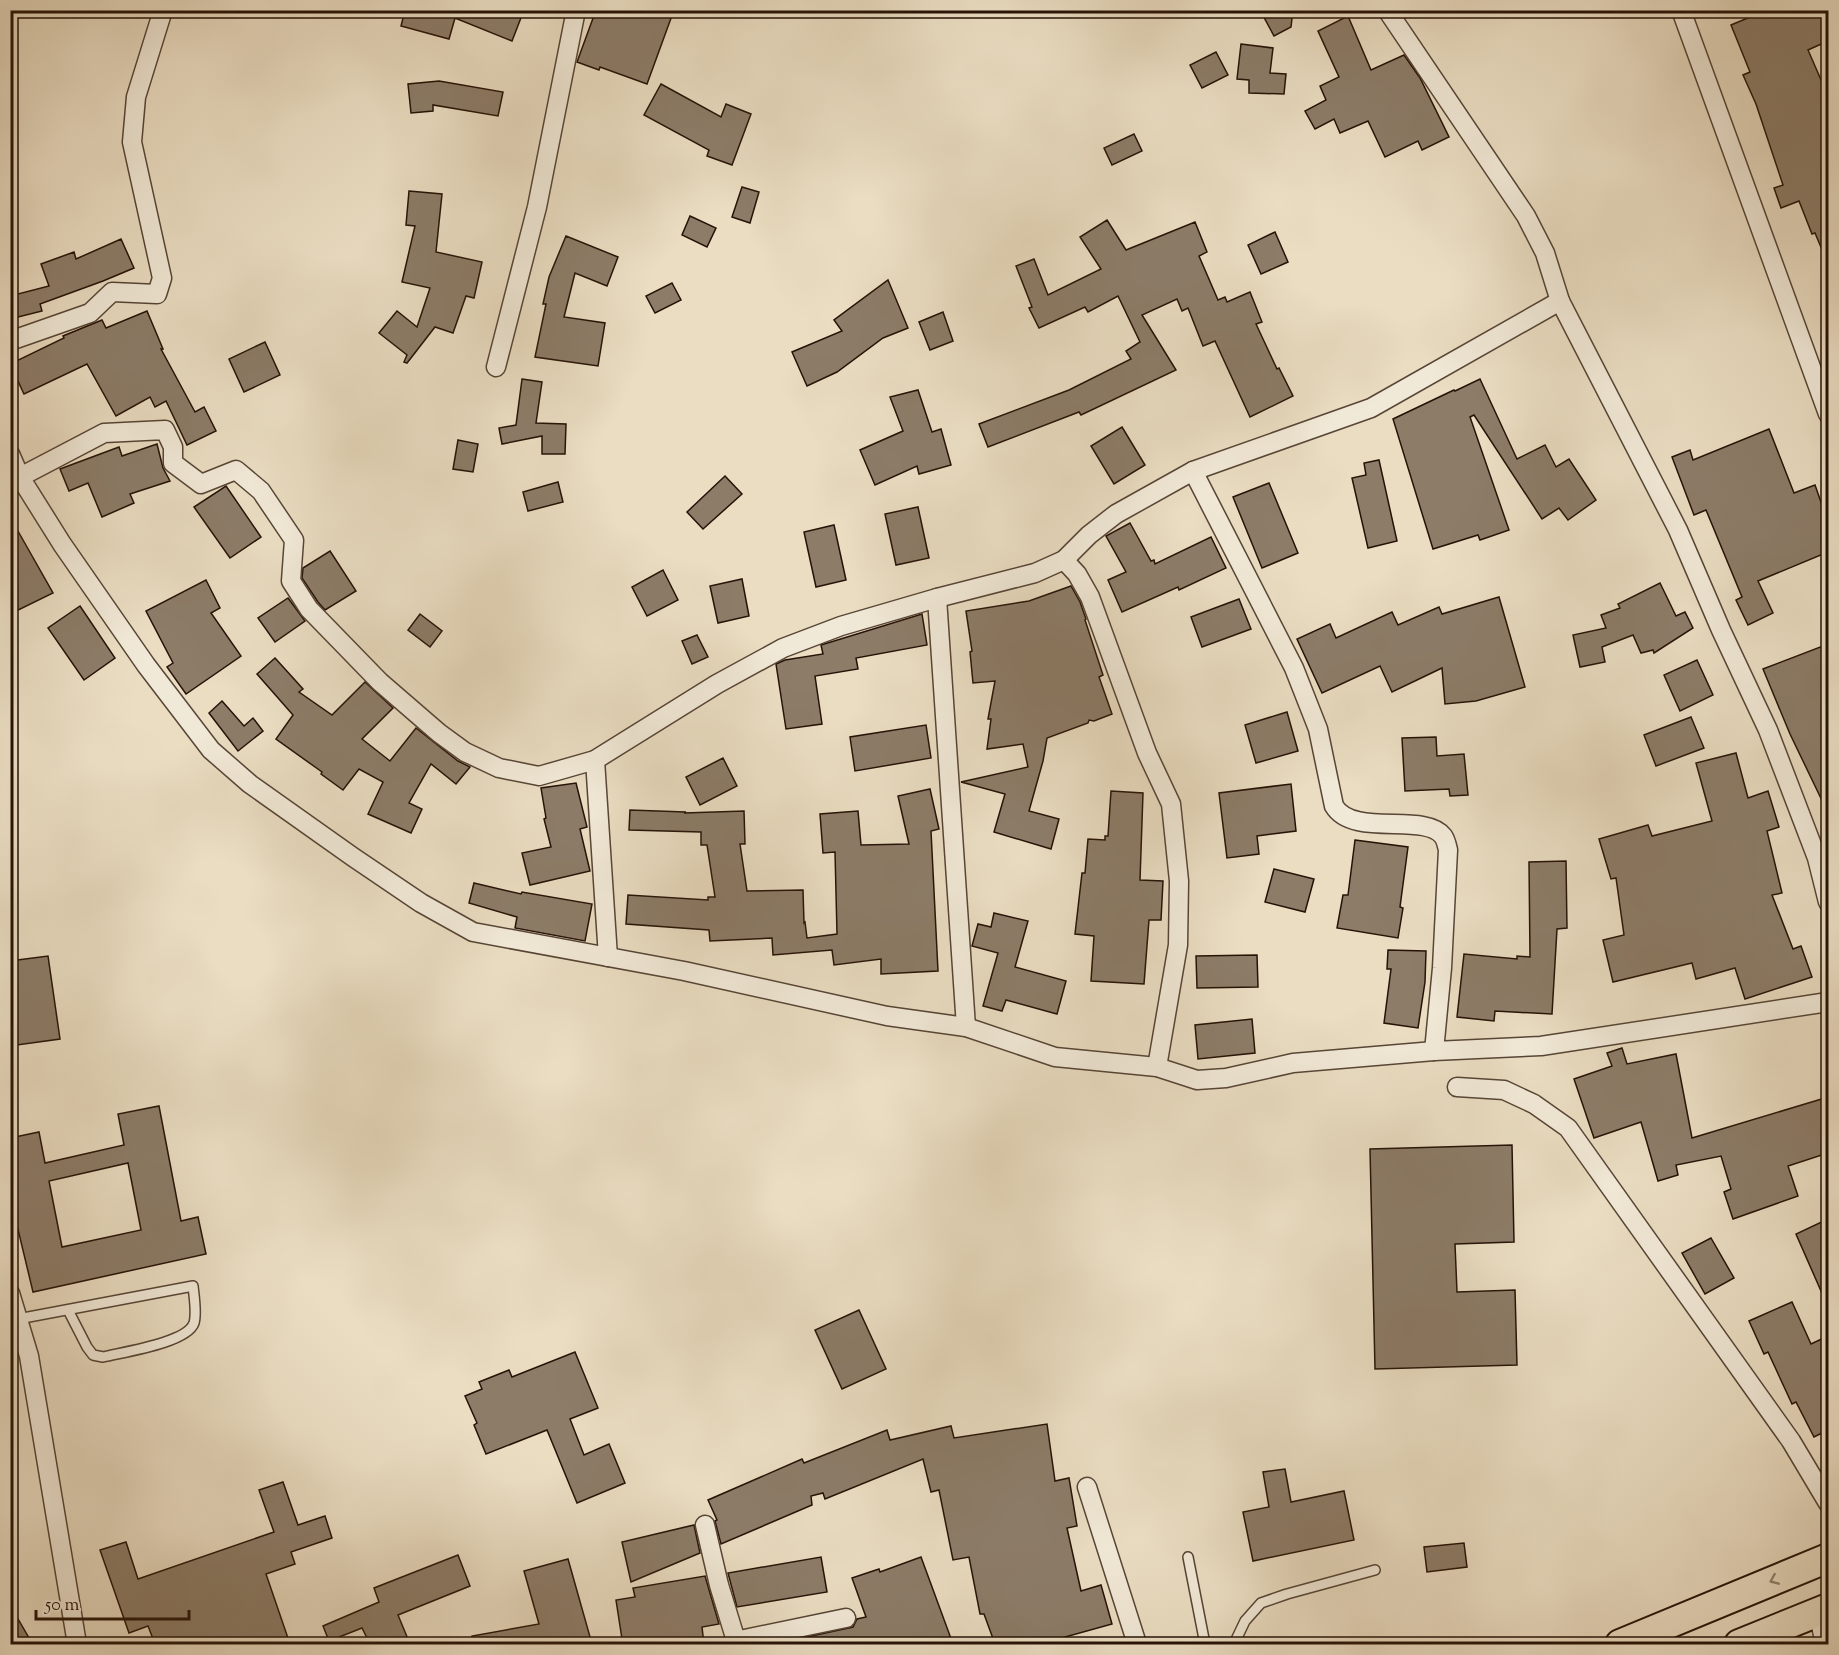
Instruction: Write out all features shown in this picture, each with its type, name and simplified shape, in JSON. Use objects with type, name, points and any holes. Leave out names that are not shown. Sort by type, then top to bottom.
[{"type":"main road","points":[[1620,1644],[1828,1558]]},
{"type":"main road","points":[[1739,1644],[1823,1610]]},
{"type":"street","points":[[10,341],[90,313],[112,292],[158,294],[162,278],[132,142],[136,98],[163,10]]},
{"type":"street","points":[[496,367],[537,207],[576,10]]},
{"type":"street","points":[[1387,10],[1526,216],[1545,253],[1560,301],[1678,530],[1721,630],[1768,730],[1817,858],[1828,903]]},
{"type":"street","points":[[1682,10],[1828,414]]},
{"type":"street","points":[[20,477],[104,433],[165,430],[173,447],[173,463],[201,484],[237,470],[261,491],[294,540],[291,581],[309,609],[380,682],[439,733],[465,752],[499,768],[539,776],[595,760],[717,684],[783,648],[841,627],[937,598],[1035,573],[1064,560],[1089,535],[1116,514],[1193,471],[1371,408],[1560,301]]},
{"type":"street","points":[[10,454],[20,477],[91,588],[183,717],[211,750],[250,784],[421,903],[473,932],[684,971],[887,1016],[966,1027],[1055,1057],[1157,1067],[1197,1080],[1226,1078],[1293,1064],[1434,1051],[1541,1046],[1828,1002]]},
{"type":"street","points":[[1193,471],[1294,668],[1318,729],[1334,806],[1338,812],[1348,819],[1362,822],[1431,828],[1443,836],[1448,850],[1442,968],[1434,1051]]},
{"type":"street","points":[[1064,560],[1077,574],[1090,597],[1147,753],[1171,804],[1179,881],[1178,945],[1157,1067]]},
{"type":"street","points":[[937,598],[966,1027]]},
{"type":"street","points":[[595,760],[608,957]]},
{"type":"street","points":[[1457,1087],[1504,1090],[1534,1104],[1568,1128],[1791,1441],[1828,1503]]},
{"type":"street","points":[[10,1293],[29,1356],[77,1644]]},
{"type":"street","points":[[1087,1487],[1137,1644]]},
{"type":"street","points":[[705,1525],[736,1643],[846,1618]]},
{"type":"street","points":[[1823,1610],[1825,1644]]},
{"type":"lane","points":[[18,1319],[194,1286],[194,1323],[188,1332],[175,1339],[103,1358],[93,1355],[87,1347],[68,1310]]},
{"type":"lane","points":[[1188,1557],[1205,1644]]},
{"type":"lane","points":[[1234,1644],[1245,1621],[1262,1604],[1287,1594],[1375,1570]]},
{"type":"building","points":[[405,10],[524,10],[512,41],[455,18],[449,39],[401,26]]},
{"type":"building","points":[[596,10],[674,10],[647,84],[600,67],[599,70],[577,62]]},
{"type":"building","points":[[1260,10],[1293,10],[1291,27],[1274,36]]},
{"type":"building","points":[[1767,10],[1825,10],[1828,19],[1828,41],[1808,50],[1828,96],[1828,264],[1815,233],[1812,234],[1799,201],[1781,208],[1774,188],[1783,185],[1756,104],[1743,75],[1750,72],[1731,25]]},
{"type":"building","points":[[1348,16],[1371,70],[1404,55],[1420,78],[1449,137],[1422,150],[1418,141],[1385,157],[1368,121],[1340,133],[1334,119],[1315,129],[1305,111],[1326,100],[1320,86],[1339,77],[1318,31]]},
{"type":"building","points":[[1241,44],[1273,48],[1270,73],[1286,74],[1284,94],[1249,93],[1249,80],[1237,79]]},
{"type":"building","points":[[1216,52],[1228,75],[1202,88],[1190,65]]},
{"type":"building","points":[[439,81],[503,92],[498,116],[433,105],[433,111],[411,113],[408,84]]},
{"type":"building","points":[[661,84],[721,117],[726,104],[751,114],[732,165],[707,156],[709,150],[644,115]]},
{"type":"building","points":[[1134,134],[1142,151],[1112,165],[1104,148]]},
{"type":"building","points":[[742,187],[759,192],[750,223],[732,217]]},
{"type":"building","points":[[409,191],[442,194],[436,252],[482,262],[474,298],[466,296],[453,333],[435,327],[407,363],[404,362],[407,355],[379,333],[397,311],[417,327],[430,288],[402,282],[415,226],[406,225]]},
{"type":"building","points":[[690,216],[716,228],[707,247],[682,235]]},
{"type":"building","points":[[1107,220],[1126,250],[1195,222],[1207,252],[1199,256],[1218,300],[1225,297],[1227,302],[1250,292],[1262,322],[1256,324],[1277,369],[1279,368],[1293,396],[1250,417],[1215,341],[1203,346],[1188,308],[1182,311],[1177,299],[1142,315],[1176,370],[1081,415],[1079,412],[988,447],[979,424],[1069,390],[1131,359],[1126,351],[1140,342],[1118,296],[1088,312],[1085,307],[1039,328],[1029,308],[1032,307],[1016,266],[1034,259],[1048,295],[1101,269],[1080,237]]},
{"type":"building","points":[[1275,232],[1288,262],[1261,274],[1248,245]]},
{"type":"building","points":[[566,236],[618,257],[607,286],[575,273],[564,317],[605,323],[598,366],[535,357],[549,277]]},
{"type":"building","points":[[121,239],[134,268],[40,304],[42,311],[10,319],[10,296],[49,286],[41,264],[74,252],[76,259]]},
{"type":"building","points":[[888,280],[908,328],[883,338],[837,372],[807,386],[792,352],[842,331],[834,320]]},
{"type":"building","points":[[672,283],[681,300],[655,313],[646,296]]},
{"type":"building","points":[[147,311],[163,349],[161,349],[195,412],[204,407],[216,431],[187,445],[166,401],[155,407],[150,397],[116,416],[87,364],[24,394],[10,364],[64,338],[63,336],[102,320],[106,328]]},
{"type":"building","points":[[943,312],[953,341],[930,350],[919,322]]},
{"type":"building","points":[[265,342],[280,375],[244,392],[229,359]]},
{"type":"building","points":[[522,379],[542,382],[536,423],[566,424],[565,454],[542,454],[542,436],[502,444],[499,428],[516,425]]},
{"type":"building","points":[[1480,379],[1517,459],[1545,445],[1556,467],[1569,459],[1596,500],[1568,520],[1559,508],[1542,519],[1474,415],[1470,417],[1509,530],[1480,540],[1478,535],[1433,549],[1393,419]]},
{"type":"building","points":[[918,390],[932,432],[941,429],[951,465],[919,474],[917,466],[875,485],[860,450],[903,431],[890,397]]},
{"type":"building","points":[[1122,427],[1145,465],[1114,484],[1091,446]]},
{"type":"building","points":[[1769,429],[1794,493],[1815,485],[1828,522],[1828,552],[1758,581],[1773,613],[1748,625],[1736,600],[1742,597],[1706,510],[1694,515],[1672,457],[1690,450],[1693,460]]},
{"type":"building","points":[[458,440],[478,444],[473,472],[453,469]]},
{"type":"building","points":[[157,444],[163,468],[170,481],[130,494],[134,503],[102,517],[88,483],[69,491],[60,469],[119,447],[122,456]]},
{"type":"building","points":[[1379,460],[1397,541],[1368,548],[1352,478],[1366,475],[1364,463]]},
{"type":"building","points":[[725,476],[742,494],[703,529],[687,512]]},
{"type":"building","points":[[558,482],[563,502],[528,511],[523,492]]},
{"type":"building","points":[[1269,483],[1298,553],[1262,568],[1233,497]]},
{"type":"building","points":[[226,486],[261,537],[230,558],[194,507]]},
{"type":"building","points":[[918,507],[929,558],[896,565],[885,514]]},
{"type":"building","points":[[10,517],[53,593],[10,614]]},
{"type":"building","points":[[1130,523],[1151,561],[1154,560],[1155,564],[1211,537],[1226,568],[1179,590],[1178,587],[1122,612],[1108,580],[1126,572],[1106,536]]},
{"type":"building","points":[[834,525],[846,580],[816,587],[804,532]]},
{"type":"building","points":[[330,551],[356,591],[325,610],[302,578],[303,568]]},
{"type":"building","points":[[663,570],[678,600],[647,616],[632,587]]},
{"type":"building","points":[[742,579],[749,616],[718,623],[710,586]]},
{"type":"building","points":[[206,580],[220,608],[211,613],[241,656],[186,694],[167,667],[173,663],[146,611]]},
{"type":"building","points":[[1660,583],[1676,616],[1685,612],[1693,628],[1654,653],[1653,650],[1641,653],[1633,635],[1602,647],[1605,662],[1580,667],[1573,635],[1606,628],[1601,615],[1620,608],[1618,604]]},
{"type":"building","points":[[1071,586],[1086,619],[1103,675],[1099,677],[1112,714],[1094,721],[1089,720],[1088,723],[1047,738],[1029,811],[1059,819],[1051,849],[994,832],[1005,794],[961,782],[1028,767],[1023,744],[987,749],[991,719],[988,719],[995,681],[973,683],[970,652],[972,651],[966,611],[1029,601]]},
{"type":"building","points":[[1499,597],[1525,687],[1476,701],[1445,704],[1442,668],[1392,692],[1380,666],[1322,693],[1297,639],[1330,624],[1336,638],[1392,612],[1398,625],[1439,607],[1442,614]]},
{"type":"building","points":[[288,598],[305,621],[275,642],[258,618]]},
{"type":"building","points":[[1239,599],[1251,629],[1202,647],[1191,617]]},
{"type":"building","points":[[80,606],[115,658],[84,680],[48,628]]},
{"type":"building","points":[[420,614],[442,631],[430,647],[408,630]]},
{"type":"building","points":[[922,614],[927,645],[856,658],[858,669],[815,676],[822,724],[786,729],[776,664],[785,660],[823,654],[821,645]]},
{"type":"building","points":[[697,635],[708,657],[692,664],[682,641]]},
{"type":"building","points":[[1828,644],[1828,813],[1790,734],[1763,669]]},
{"type":"building","points":[[275,658],[303,689],[299,692],[332,715],[365,682],[393,708],[362,739],[390,761],[416,728],[458,761],[470,767],[456,784],[431,764],[409,803],[422,809],[411,833],[368,814],[383,782],[359,769],[343,790],[276,739],[293,715],[257,674]]},
{"type":"building","points":[[1697,660],[1713,695],[1680,711],[1664,675]]},
{"type":"building","points":[[222,701],[244,726],[253,718],[263,731],[238,751],[209,713]]},
{"type":"building","points":[[1287,712],[1298,751],[1256,763],[1245,725]]},
{"type":"building","points":[[1691,717],[1704,748],[1656,766],[1644,735]]},
{"type":"building","points":[[926,725],[931,758],[855,771],[850,737]]},
{"type":"building","points":[[1436,737],[1437,756],[1464,754],[1468,795],[1450,796],[1449,789],[1405,791],[1402,738]]},
{"type":"building","points":[[1736,753],[1748,798],[1768,791],[1779,827],[1767,831],[1782,893],[1772,895],[1793,949],[1801,946],[1812,977],[1745,999],[1735,968],[1696,979],[1692,963],[1613,982],[1603,940],[1624,935],[1616,878],[1611,879],[1599,839],[1648,825],[1652,836],[1712,821],[1696,763]]},
{"type":"building","points":[[723,758],[737,786],[700,805],[686,777]]},
{"type":"building","points":[[576,783],[587,827],[580,829],[590,871],[530,885],[522,853],[551,847],[544,819],[546,818],[541,788]]},
{"type":"building","points":[[1291,784],[1296,831],[1257,836],[1259,854],[1227,858],[1219,793]]},
{"type":"building","points":[[930,789],[939,829],[931,831],[938,971],[881,974],[881,959],[834,965],[832,950],[773,955],[772,938],[710,941],[709,930],[626,924],[628,895],[708,900],[708,897],[715,897],[707,845],[701,845],[701,832],[629,830],[630,810],[686,812],[684,813],[744,811],[745,844],[740,844],[747,891],[803,890],[807,938],[837,934],[835,852],[823,853],[820,814],[858,811],[861,845],[909,844],[898,796]]},
{"type":"building","points":[[1111,791],[1143,793],[1140,880],[1163,881],[1161,920],[1149,920],[1144,984],[1091,981],[1094,936],[1075,934],[1088,839],[1105,840],[1105,836],[1108,836]]},
{"type":"building","points":[[1355,840],[1408,847],[1398,938],[1337,928],[1343,895],[1348,895]]},
{"type":"building","points":[[1566,861],[1567,928],[1557,929],[1552,1014],[1495,1011],[1494,1021],[1457,1017],[1464,954],[1517,959],[1517,956],[1530,957],[1529,862]]},
{"type":"building","points":[[1274,869],[1314,879],[1305,912],[1265,902]]},
{"type":"building","points":[[474,883],[521,894],[522,892],[592,904],[585,941],[515,928],[517,917],[469,903]]},
{"type":"building","points":[[994,913],[1028,921],[1015,967],[1066,981],[1057,1014],[1006,1000],[1002,1011],[983,1006],[998,953],[972,946],[978,924],[991,927]]},
{"type":"building","points":[[1388,950],[1426,951],[1425,982],[1418,1028],[1384,1023],[1391,969],[1387,969]]},
{"type":"building","points":[[1257,955],[1258,987],[1197,988],[1196,956]]},
{"type":"building","points":[[48,956],[60,1039],[10,1046],[10,961]]},
{"type":"building","points":[[1252,1019],[1255,1053],[1198,1059],[1195,1025]]},
{"type":"building","points":[[1622,1048],[1627,1064],[1676,1054],[1692,1138],[1825,1098],[1828,1109],[1828,1153],[1788,1166],[1798,1196],[1733,1219],[1724,1192],[1731,1189],[1721,1156],[1676,1165],[1678,1175],[1658,1181],[1641,1122],[1594,1138],[1574,1079],[1612,1066],[1607,1053]]},
{"type":"building","points":[[159,1106],[181,1221],[198,1217],[206,1254],[33,1292],[10,1196],[10,1138],[39,1132],[45,1163],[124,1145],[118,1114]],"holes":[[[128,1163],[141,1230],[62,1247],[49,1181]]]},
{"type":"building","points":[[1512,1145],[1514,1242],[1455,1244],[1457,1292],[1515,1290],[1517,1365],[1375,1369],[1370,1149]]},
{"type":"building","points":[[1828,1219],[1828,1307],[1796,1234]]},
{"type":"building","points":[[1711,1238],[1734,1278],[1705,1294],[1682,1253]]},
{"type":"building","points":[[1792,1302],[1811,1344],[1828,1336],[1828,1430],[1814,1437],[1796,1402],[1792,1404],[1768,1352],[1764,1354],[1749,1321]]},
{"type":"building","points":[[859,1310],[886,1369],[842,1389],[815,1330]]},
{"type":"building","points":[[575,1352],[598,1408],[570,1419],[584,1455],[609,1444],[625,1483],[577,1503],[547,1430],[486,1454],[474,1425],[477,1423],[465,1396],[482,1389],[479,1382],[509,1370],[512,1377]]},
{"type":"building","points":[[1047,1424],[1055,1481],[1069,1478],[1077,1526],[1067,1528],[1081,1591],[1101,1585],[1112,1624],[1040,1644],[995,1644],[984,1614],[980,1614],[969,1557],[953,1560],[939,1490],[931,1492],[923,1459],[825,1499],[823,1493],[811,1496],[812,1505],[721,1544],[715,1521],[717,1520],[708,1500],[802,1459],[804,1463],[887,1430],[890,1440],[951,1426],[954,1438]]},
{"type":"building","points":[[1285,1469],[1291,1502],[1344,1491],[1354,1540],[1253,1561],[1243,1512],[1269,1507],[1263,1472]]},
{"type":"building","points":[[283,1482],[298,1525],[325,1516],[332,1538],[291,1552],[295,1564],[266,1574],[290,1644],[155,1644],[148,1626],[129,1633],[100,1550],[126,1542],[138,1579],[274,1532],[259,1490]]},
{"type":"building","points":[[694,1525],[700,1553],[631,1582],[622,1542]]},
{"type":"building","points":[[1464,1543],[1467,1567],[1427,1572],[1424,1547]]},
{"type":"building","points":[[458,1555],[470,1586],[398,1615],[410,1644],[370,1644],[362,1628],[329,1641],[323,1626],[379,1602],[374,1588]]},
{"type":"building","points":[[821,1557],[827,1592],[737,1607],[728,1573]]},
{"type":"building","points":[[921,1557],[953,1644],[774,1644],[853,1627],[857,1619],[866,1617],[852,1578],[879,1569],[880,1572]]},
{"type":"building","points":[[568,1559],[592,1644],[473,1644],[472,1636],[539,1624],[524,1571]]},
{"type":"building","points":[[705,1576],[719,1624],[702,1627],[704,1644],[631,1644],[631,1638],[622,1639],[616,1600],[635,1597],[633,1588]]},
{"type":"building","points":[[10,1605],[29,1638],[18,1644],[10,1644]]}]
